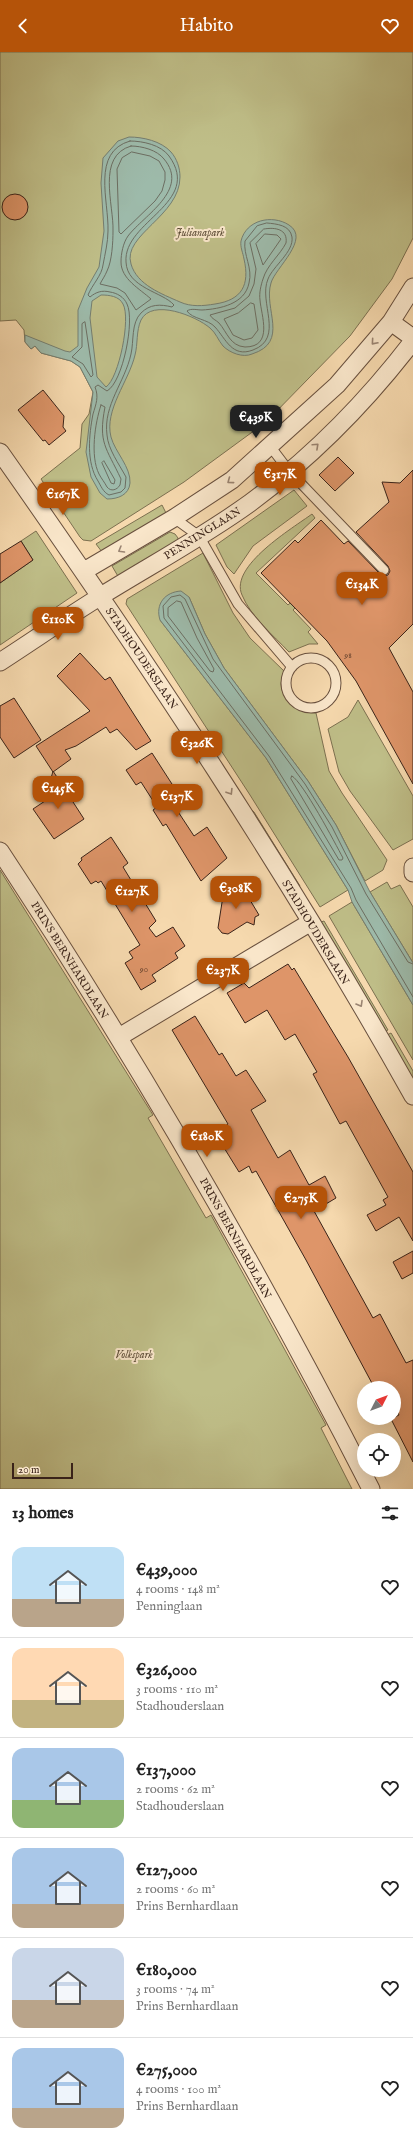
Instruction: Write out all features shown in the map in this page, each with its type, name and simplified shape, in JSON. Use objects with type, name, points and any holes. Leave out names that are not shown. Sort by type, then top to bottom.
[{"type":"street","points":[[84,571],[174,518],[232,480],[337,385],[390,322],[413,288]]},
{"type":"street","name":"PENNINGLAAN","points":[[100,596],[199,536],[250,502],[289,471],[360,406],[385,378],[413,340],[390,322]]},
{"type":"street","name":"STADHOUDERSLAAN","points":[[0,452],[84,571],[212,762],[312,922],[413,1096]]},
{"type":"street","points":[[0,662],[100,596]]},
{"type":"street","name":"PRINS BERNHARDLAAN","points":[[0,851],[119,1037],[248,1257],[371,1489]]},
{"type":"street","points":[[119,1037],[312,922]]},
{"type":"lane","points":[[270,446],[289,471],[384,570]]},
{"type":"lane","points":[[174,518],[199,536],[238,604],[292,666]]},
{"type":"lane","points":[[308,658],[318,659],[327,663],[333,671],[336,680],[335,690],[330,698],[319,707],[312,708],[295,702],[289,694],[286,685],[287,675],[292,666],[299,660],[308,658]]},
{"type":"green space","name":"Julianapark","points":[[0,52],[413,52],[413,238],[392,279],[350,336],[266,422],[184,482],[91,541],[83,540],[80,537],[41,479],[80,448],[82,424],[89,414],[93,392],[80,367],[71,361],[41,353],[35,346],[31,349],[25,342],[24,330],[16,320],[0,321]]},
{"type":"green space","points":[[294,490],[307,506],[253,546],[234,574],[227,567],[216,545]]},
{"type":"green space","points":[[162,505],[166,513],[102,552],[96,544]]},
{"type":"green space","points":[[312,514],[315,518],[256,573],[288,605],[303,591],[308,595],[293,610],[311,629],[308,632],[318,644],[309,644],[289,652],[251,611],[242,595],[240,584],[245,572],[253,560],[278,538]]},
{"type":"green space","points":[[36,531],[77,593],[0,645],[0,583],[33,560],[21,541]]},
{"type":"green space","points":[[170,532],[175,534],[178,538],[177,543],[119,578],[112,566]]},
{"type":"green space","points":[[203,553],[233,613],[250,638],[285,672],[281,684],[282,690],[288,701],[298,709],[316,713],[329,771],[387,860],[383,870],[365,881],[336,825],[308,781],[224,668],[205,634],[189,597],[160,620],[266,758],[348,890],[320,907],[250,795],[126,604],[127,599]]},
{"type":"green space","points":[[358,700],[413,796],[413,839],[393,850],[350,791],[339,772],[328,729],[348,717]]},
{"type":"green space","points":[[246,805],[254,812],[300,886],[296,888]]},
{"type":"green space","name":"Volkspark","points":[[0,870],[153,1115],[148,1118],[206,1218],[211,1215],[326,1425],[321,1428],[352,1489],[0,1489]]},
{"type":"green space","points":[[387,882],[391,889],[400,885],[413,907],[413,963],[370,892]]},
{"type":"green space","points":[[352,902],[413,1005],[413,1060],[329,916]]},
{"type":"green space","points":[[324,921],[388,1030],[386,1031],[321,922]]},
{"type":"green space","points":[[391,1033],[413,1071],[413,1080],[387,1035]]},
{"type":"water","points":[[129,137],[134,137],[157,142],[171,152],[179,167],[180,177],[178,191],[171,203],[135,244],[131,254],[131,264],[134,271],[144,283],[158,292],[184,304],[197,306],[215,304],[232,299],[238,295],[245,284],[246,268],[241,248],[241,241],[248,228],[260,221],[275,220],[289,225],[295,231],[296,238],[290,254],[271,283],[269,293],[273,333],[270,342],[263,349],[248,355],[233,353],[223,346],[212,330],[203,323],[185,314],[174,311],[154,310],[141,320],[138,329],[135,355],[114,406],[110,427],[113,443],[128,471],[130,483],[128,491],[122,496],[107,499],[100,493],[91,477],[86,452],[93,392],[80,367],[71,361],[41,353],[35,346],[31,349],[25,342],[25,335],[65,351],[70,352],[78,346],[78,310],[87,288],[99,267],[104,231],[101,183],[103,158],[118,141]],"holes":[[[101,295],[114,296],[121,301],[125,311],[126,322],[119,360],[111,381],[106,387],[97,377],[90,318],[92,301]]]},
{"type":"water","points":[[181,591],[189,597],[205,634],[224,668],[308,781],[336,825],[370,892],[413,963],[413,1005],[352,902],[348,890],[266,758],[160,620],[160,604],[166,596]]},
{"type":"building","points":[[15,194],[24,198],[28,207],[24,216],[15,220],[6,216],[2,207],[6,198]]},
{"type":"building","points":[[43,390],[64,416],[63,427],[66,431],[49,445],[45,440],[43,441],[18,410]]},
{"type":"building","points":[[338,457],[354,473],[335,491],[319,475]]},
{"type":"building","points":[[413,470],[413,624],[389,648],[413,692],[413,784],[356,681],[327,641],[261,573],[295,540],[298,543],[321,520],[344,544],[348,541],[380,574],[383,576],[388,575],[390,571],[388,566],[356,532],[389,502],[382,482],[400,483]]},
{"type":"building","points":[[21,541],[33,560],[0,583],[0,554]]},
{"type":"building","points":[[80,653],[105,680],[110,677],[151,741],[136,750],[117,729],[110,733],[106,727],[76,746],[65,750],[71,759],[53,772],[36,746],[90,711],[57,676]]},
{"type":"building","points":[[14,698],[41,740],[14,758],[0,737],[0,706]]},
{"type":"building","points":[[152,753],[181,798],[173,804],[194,836],[207,827],[227,858],[201,881],[166,824],[163,826],[153,810],[157,807],[141,782],[136,785],[126,770]]},
{"type":"building","points":[[53,771],[84,819],[54,839],[33,809],[45,801]]},
{"type":"building","points":[[111,837],[128,863],[123,867],[156,921],[149,928],[156,937],[173,927],[185,946],[175,953],[178,958],[152,975],[156,981],[141,990],[125,963],[133,958],[129,952],[140,945],[101,881],[98,883],[96,881],[91,884],[78,864],[82,860],[81,858]]},
{"type":"building","points":[[237,887],[250,887],[247,895],[259,915],[255,917],[254,925],[247,922],[228,934],[222,933],[218,928],[223,896]]},
{"type":"building","points":[[288,964],[292,970],[294,968],[348,1057],[413,1172],[413,1241],[399,1217],[376,1231],[367,1215],[386,1205],[383,1200],[388,1197],[346,1121],[340,1124],[313,1074],[317,1072],[295,1034],[285,1040],[267,1010],[245,1023],[227,993],[244,983],[249,988]]},
{"type":"building","points":[[195,1016],[219,1055],[222,1053],[236,1076],[246,1070],[266,1101],[251,1110],[278,1158],[290,1150],[309,1185],[325,1176],[336,1198],[314,1211],[373,1318],[380,1314],[406,1363],[413,1360],[413,1462],[401,1439],[401,1433],[398,1433],[394,1425],[401,1425],[401,1381],[371,1381],[256,1171],[252,1173],[249,1166],[239,1172],[218,1138],[227,1133],[224,1127],[228,1124],[172,1030]]},
{"type":"building","points":[[413,1251],[413,1273],[402,1279],[393,1262]]}]
